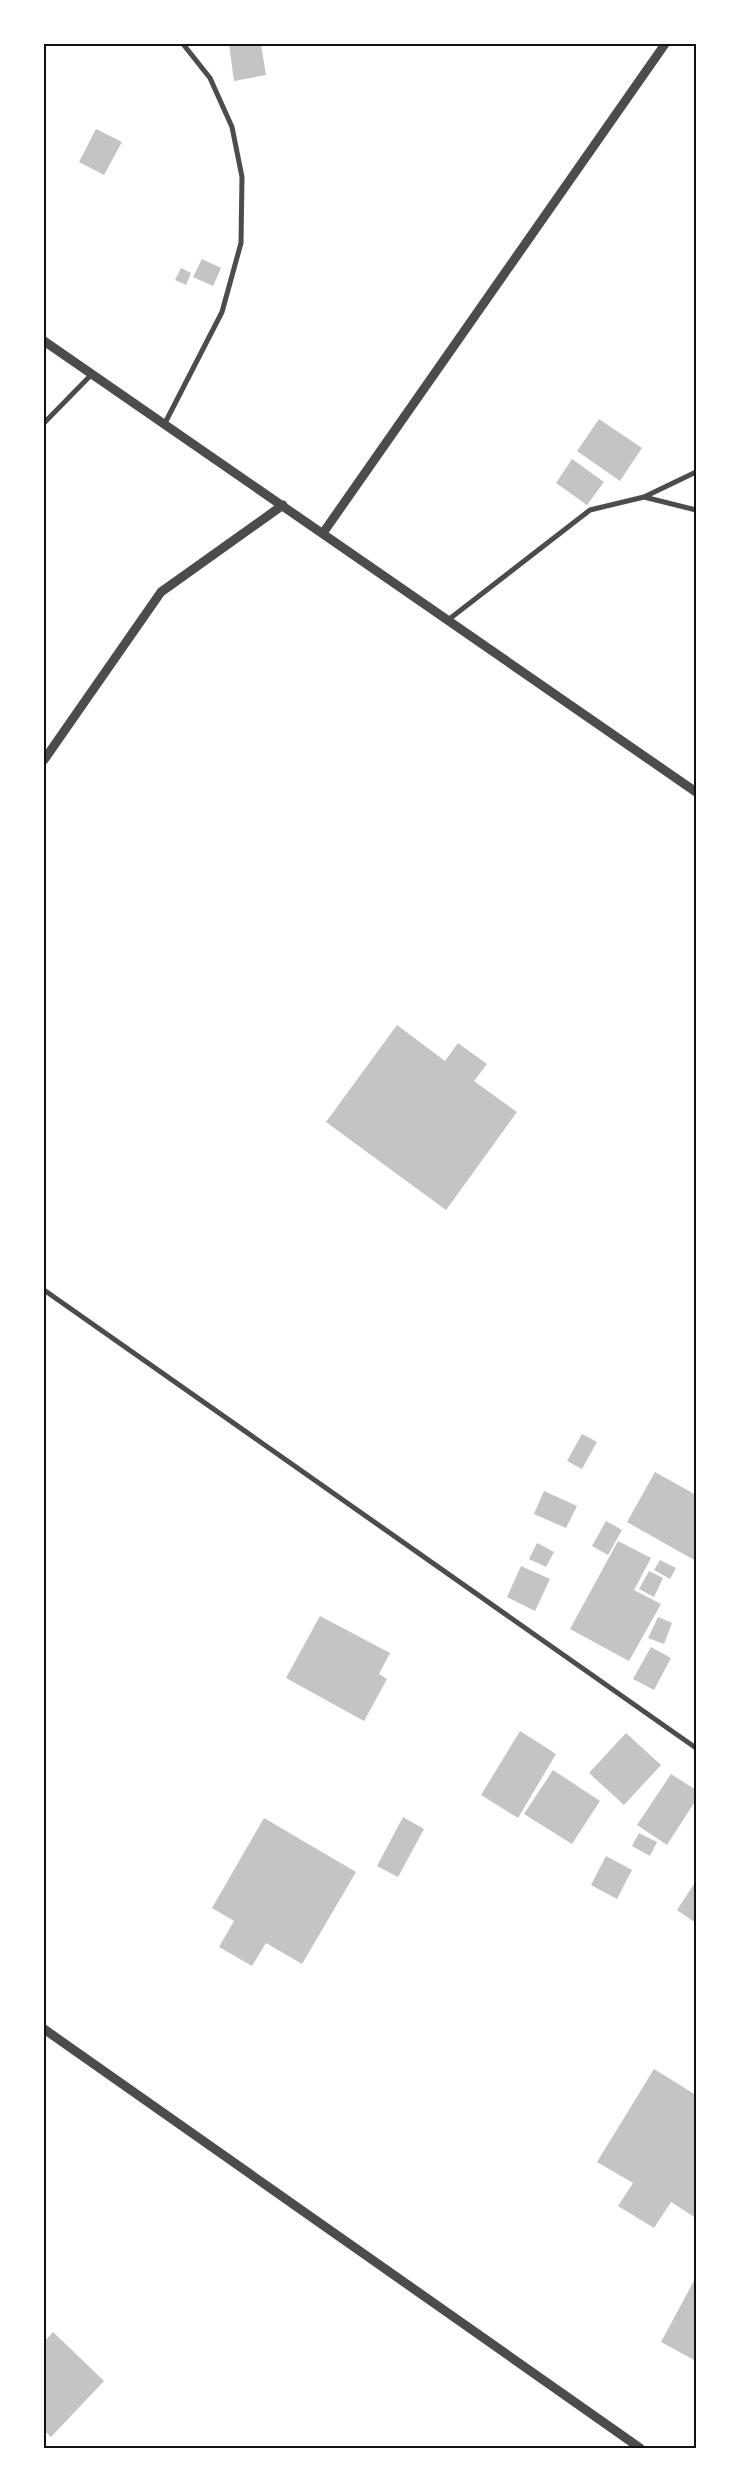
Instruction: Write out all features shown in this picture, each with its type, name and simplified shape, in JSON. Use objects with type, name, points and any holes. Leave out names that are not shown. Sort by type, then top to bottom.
[{"type":"street","points":[[165,423],[222,312],[241,243],[242,176],[232,127],[210,78],[183,44]]},
{"type":"street","points":[[323,533],[665,44]]},
{"type":"street","points":[[44,340],[696,792]]},
{"type":"street","points":[[44,424],[92,374]]},
{"type":"street","points":[[448,620],[590,510],[644,497],[696,472]]},
{"type":"street","points":[[644,497],[696,510]]},
{"type":"street","points":[[44,760],[161,592],[283,505]]},
{"type":"street","points":[[44,1290],[696,1748]]},
{"type":"street","points":[[44,2029],[640,2448]]},
{"type":"building","points":[[229,44],[261,44],[266,75],[234,81]]},
{"type":"building","points":[[96,129],[122,142],[104,175],[79,162]]},
{"type":"building","points":[[202,259],[221,268],[213,286],[193,277]]},
{"type":"building","points":[[181,268],[191,273],[186,285],[175,280]]},
{"type":"building","points":[[599,419],[642,448],[620,481],[577,451]]},
{"type":"building","points":[[572,459],[604,482],[587,505],[556,483]]},
{"type":"building","points":[[397,1025],[445,1061],[458,1043],[487,1064],[474,1081],[517,1112],[446,1210],[326,1122]]},
{"type":"building","points":[[582,1434],[597,1442],[582,1469],[567,1461]]},
{"type":"building","points":[[655,1472],[696,1495],[696,1561],[627,1522]]},
{"type":"building","points":[[544,1491],[577,1506],[566,1528],[534,1514]]},
{"type":"building","points":[[606,1521],[622,1530],[608,1555],[592,1546]]},
{"type":"building","points":[[618,1541],[651,1558],[634,1590],[661,1604],[629,1661],[570,1629]]},
{"type":"building","points":[[537,1543],[554,1552],[546,1567],[529,1559]]},
{"type":"building","points":[[660,1560],[676,1568],[670,1579],[654,1570]]},
{"type":"building","points":[[521,1566],[550,1579],[535,1611],[507,1597]]},
{"type":"building","points":[[649,1571],[663,1578],[654,1597],[639,1589]]},
{"type":"building","points":[[320,1616],[390,1653],[379,1674],[387,1679],[364,1721],[286,1678]]},
{"type":"building","points":[[658,1617],[672,1623],[664,1644],[648,1638]]},
{"type":"building","points":[[651,1647],[671,1658],[654,1690],[633,1679]]},
{"type":"building","points":[[520,1731],[556,1754],[518,1818],[481,1795]]},
{"type":"building","points":[[626,1733],[661,1765],[624,1805],[589,1773]]},
{"type":"building","points":[[553,1770],[600,1801],[572,1844],[524,1814]]},
{"type":"building","points":[[671,1774],[696,1790],[696,1800],[667,1845],[637,1825]]},
{"type":"building","points":[[403,1817],[424,1829],[398,1877],[377,1866]]},
{"type":"building","points":[[264,1818],[356,1872],[302,1964],[266,1943],[252,1966],[219,1947],[234,1921],[212,1908]]},
{"type":"building","points":[[639,1833],[657,1842],[650,1856],[632,1846]]},
{"type":"building","points":[[606,1856],[632,1870],[617,1899],[591,1885]]},
{"type":"building","points":[[696,1881],[696,1923],[677,1910]]},
{"type":"building","points":[[654,2069],[696,2095],[696,2218],[671,2202],[654,2228],[618,2206],[633,2183],[597,2162]]},
{"type":"building","points":[[696,2277],[696,2361],[661,2342]]},
{"type":"building","points":[[53,2332],[104,2381],[51,2437],[44,2430],[44,2342]]}]
